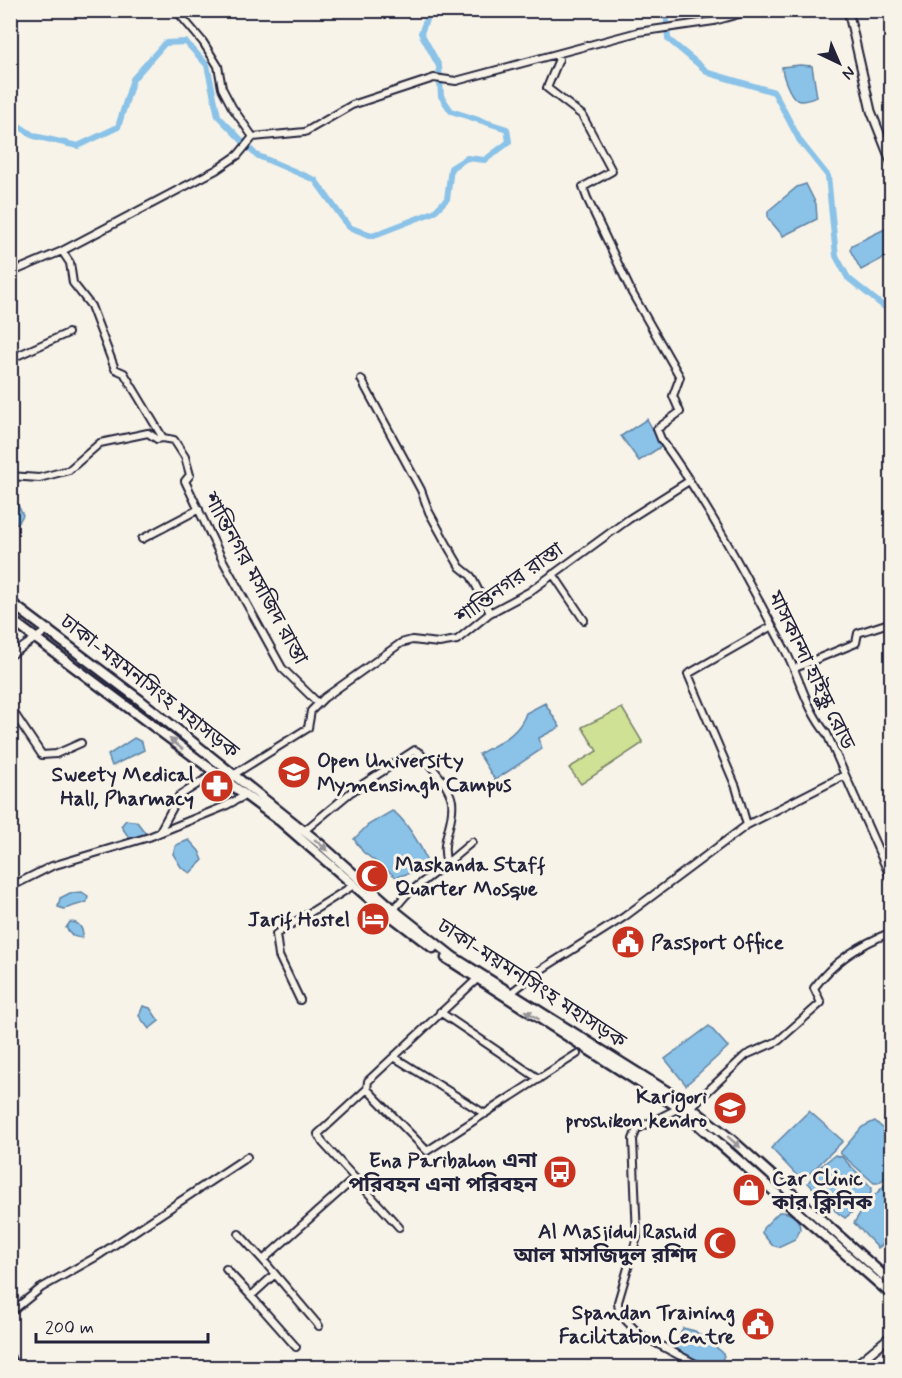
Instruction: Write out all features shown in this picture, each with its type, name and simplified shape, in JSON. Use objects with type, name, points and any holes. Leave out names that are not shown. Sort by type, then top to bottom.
[{"type":"main road","name":"ঢাকা-ময়মনসিংহ মহাসড়ক","points":[[10,602],[48,629],[304,831],[453,957],[512,992],[691,1107],[732,1140],[891,1283]]},
{"type":"main road","name":"ঢাকা-ময়মনসিংহ মহাসড়ক","points":[[10,619],[246,795],[378,906],[476,980],[679,1108],[891,1295]]},
{"type":"street","points":[[176,10],[203,42],[218,66],[222,88],[253,138]]},
{"type":"street","points":[[10,273],[62,251],[216,170],[238,155],[253,138],[305,132],[352,105],[434,78],[456,81],[638,32],[714,21],[753,10]]},
{"type":"street","points":[[848,10],[866,90],[891,164]]},
{"type":"street","name":"মাসকান্দা হাইস্কুল রোড","points":[[555,55],[559,59],[547,88],[582,115],[612,171],[583,188],[632,293],[680,377],[673,396],[680,412],[657,429],[699,494],[795,668],[812,715],[828,734],[891,881]]},
{"type":"street","name":"শান্তিনগর মসজিদ রাস্তা","points":[[62,251],[70,263],[73,283],[91,306],[115,369],[124,372],[163,438],[174,440],[185,457],[190,475],[185,481],[221,557],[282,668],[318,704]]},
{"type":"street","points":[[10,359],[68,333]]},
{"type":"street","points":[[361,379],[425,498],[429,512],[460,567],[471,576],[490,613]]},
{"type":"street","points":[[10,476],[35,479],[69,470],[100,443],[148,433],[157,439],[163,438]]},
{"type":"street","name":"শান্তিনগর রাস্তা","points":[[233,775],[308,728],[311,711],[318,704],[401,643],[412,640],[439,644],[457,640],[490,613],[529,592],[629,519],[689,481]]},
{"type":"street","points":[[142,539],[199,509]]},
{"type":"street","points":[[553,574],[584,620]]},
{"type":"street","points":[[795,668],[856,643],[858,633],[891,622]]},
{"type":"street","points":[[747,825],[736,787],[688,674],[772,626]]},
{"type":"street","points":[[10,656],[48,629]]},
{"type":"street","points":[[10,707],[42,755],[56,754],[81,743]]},
{"type":"street","points":[[304,831],[359,786],[415,750],[426,760],[452,800],[452,814],[442,851],[447,862]]},
{"type":"street","points":[[159,833],[170,817],[179,796],[215,773]]},
{"type":"street","points":[[512,992],[539,971],[624,916],[747,825],[845,776]]},
{"type":"street","points":[[10,887],[72,859],[159,833],[246,795]]},
{"type":"street","points":[[394,909],[406,895],[472,842]]},
{"type":"street","points":[[300,1000],[279,956],[276,934],[354,885]]},
{"type":"street","points":[[691,1107],[746,1055],[778,1041],[821,1003],[814,988],[826,971],[856,948],[891,932]]},
{"type":"street","points":[[399,1227],[323,1143],[318,1134],[367,1089],[368,1081],[476,980]]},
{"type":"street","points":[[440,1012],[539,1079]]},
{"type":"street","points":[[367,1089],[427,1151],[577,1054]]},
{"type":"street","points":[[394,1057],[485,1113]]},
{"type":"street","points":[[679,1108],[637,1129],[633,1139],[638,1238],[618,1302],[619,1313],[639,1334],[703,1368]]},
{"type":"street","points":[[10,1313],[41,1287],[96,1257],[247,1157]]},
{"type":"street","points":[[263,1260],[355,1178]]},
{"type":"street","points":[[239,1234],[319,1326]]},
{"type":"street","points":[[226,1269],[296,1347]]},
{"type":"street","points":[[251,1296],[275,1274]]},
{"type":"street","points":[[852,1368],[891,1335]]},
{"type":"street","points":[[10,1356],[16,1368]]},
{"type":"green space","points":[[622,708],[643,743],[581,784],[569,768],[597,751],[582,727]]},
{"type":"water","points":[[812,66],[817,97],[799,101],[789,89],[782,67]]},
{"type":"water","points":[[806,184],[816,204],[817,219],[783,236],[768,218],[768,211],[797,187]]},
{"type":"water","points":[[891,226],[891,254],[861,270],[850,250],[852,245]]},
{"type":"water","points":[[647,419],[662,446],[639,461],[621,436]]},
{"type":"water","points":[[11,492],[23,515],[19,522],[11,526]]},
{"type":"water","points":[[545,703],[560,727],[539,738],[542,749],[495,780],[479,754],[507,738],[523,721],[526,713]]},
{"type":"water","points":[[134,738],[142,742],[144,750],[112,766],[108,755]]},
{"type":"water","points":[[392,811],[412,832],[426,860],[417,871],[396,877],[363,852],[354,839],[368,825]]},
{"type":"water","points":[[126,820],[137,822],[147,835],[130,839],[121,826]]},
{"type":"water","points":[[189,840],[199,851],[203,860],[190,873],[181,867],[173,854],[176,845]]},
{"type":"water","points":[[82,892],[88,896],[87,902],[64,909],[58,907],[60,898],[70,893]]},
{"type":"water","points":[[70,922],[81,927],[83,934],[81,938],[73,936],[66,928]]},
{"type":"water","points":[[143,1006],[150,1008],[159,1021],[149,1029],[139,1016]]},
{"type":"water","points":[[709,1026],[728,1047],[686,1085],[665,1059]]},
{"type":"water","points":[[809,1111],[843,1141],[802,1181],[771,1148]]},
{"type":"water","points":[[875,1121],[891,1136],[892,1173],[878,1183],[874,1183],[840,1153],[862,1127]]},
{"type":"water","points":[[835,1155],[842,1157],[872,1188],[869,1198],[845,1218],[808,1183],[817,1169]]},
{"type":"water","points":[[887,1183],[891,1185],[891,1239],[878,1248],[854,1223],[865,1205]]},
{"type":"water","points":[[779,1212],[793,1216],[800,1225],[800,1229],[795,1239],[778,1247],[772,1245],[762,1233],[763,1228]]},
{"type":"water","points":[[683,1328],[695,1331],[722,1352],[724,1356],[718,1367],[706,1367],[673,1351]]},
{"type":"waterway","points":[[10,120],[34,136],[78,146],[118,127],[133,79],[165,43],[186,42],[207,65],[218,116],[256,155],[315,180],[349,227],[372,236],[434,212],[447,199],[451,168],[467,158],[485,160],[509,142],[507,129],[451,111],[441,96],[439,66],[421,33],[430,10]]},
{"type":"waterway","points":[[666,10],[668,39],[709,73],[774,92],[800,141],[828,176],[836,256],[848,278],[892,313]]},
{"type":"place","name":"Open University Mymensingh Campus","points":[[294,772]]},
{"type":"place","name":"Sweety Medical Hall, Pharmacy","points":[[217,786]]},
{"type":"place","name":"Maskanda Staff Quarter Mosque","points":[[372,876]]},
{"type":"place","name":"Jarif Hostel","points":[[373,919]]},
{"type":"place","name":"Passport Office","points":[[628,942]]},
{"type":"place","name":"Karigori proshikon kendro","points":[[730,1108]]},
{"type":"place","name":"Ena Paribahon এনা পরিবহন এনা পরিবহন","points":[[560,1172]]},
{"type":"place","name":"Car Clinic কার ক্লিনিক","points":[[749,1190]]},
{"type":"place","name":"Al Masjidul Rashid আল মাসজিদুল রশিদ","points":[[720,1243]]},
{"type":"place","name":"Spandan Training Facilitation Centre","points":[[758,1324]]}]
